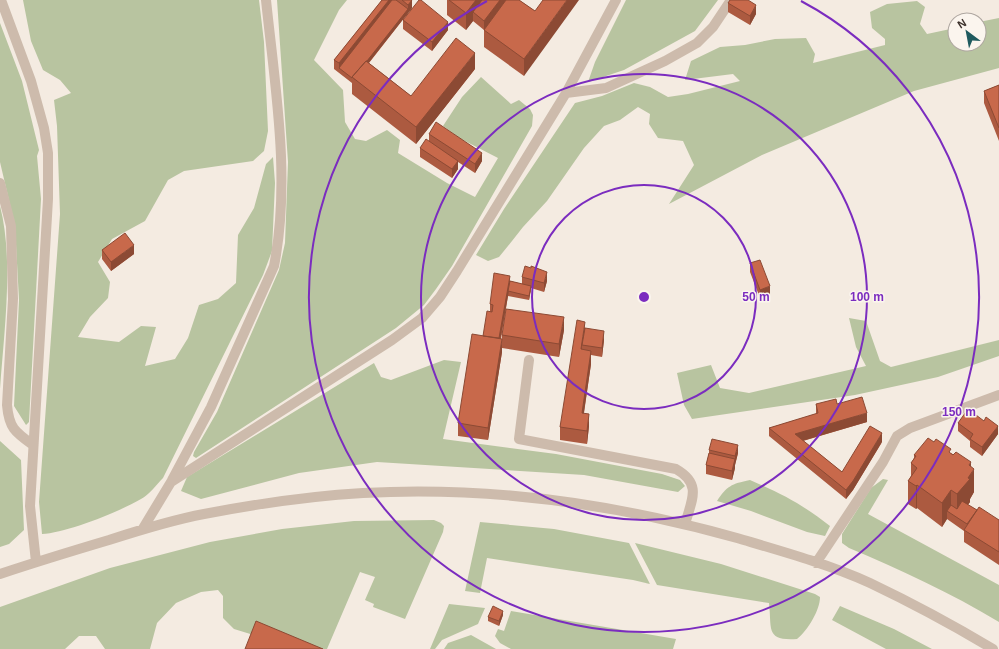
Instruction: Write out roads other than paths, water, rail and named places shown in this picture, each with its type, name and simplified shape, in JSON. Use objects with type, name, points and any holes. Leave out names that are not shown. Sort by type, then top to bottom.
[{"type":"street","points":[[1,0],[37,102],[44,128],[48,153],[48,207],[30,506],[36,562]]},
{"type":"street","points":[[142,530],[171,482],[212,407],[276,260],[279,242],[282,157],[266,0]]},
{"type":"street","points":[[171,482],[392,340],[422,318],[440,297],[457,271],[566,93],[616,0]]},
{"type":"street","points":[[566,93],[606,88],[665,61],[696,43],[712,27],[731,0]]},
{"type":"street","points":[[0,182],[11,226],[13,299],[7,405],[8,420],[14,431],[33,445]]},
{"type":"street","points":[[529,360],[519,439],[676,469],[684,474],[693,485],[694,493],[685,524]]},
{"type":"street","points":[[816,563],[883,462],[897,436],[910,428],[999,395]]},
{"type":"street","points":[[0,574],[142,530],[202,514],[305,498],[363,493],[429,492],[542,499],[600,506],[685,524],[816,563],[868,582],[940,618],[993,649]]}]
